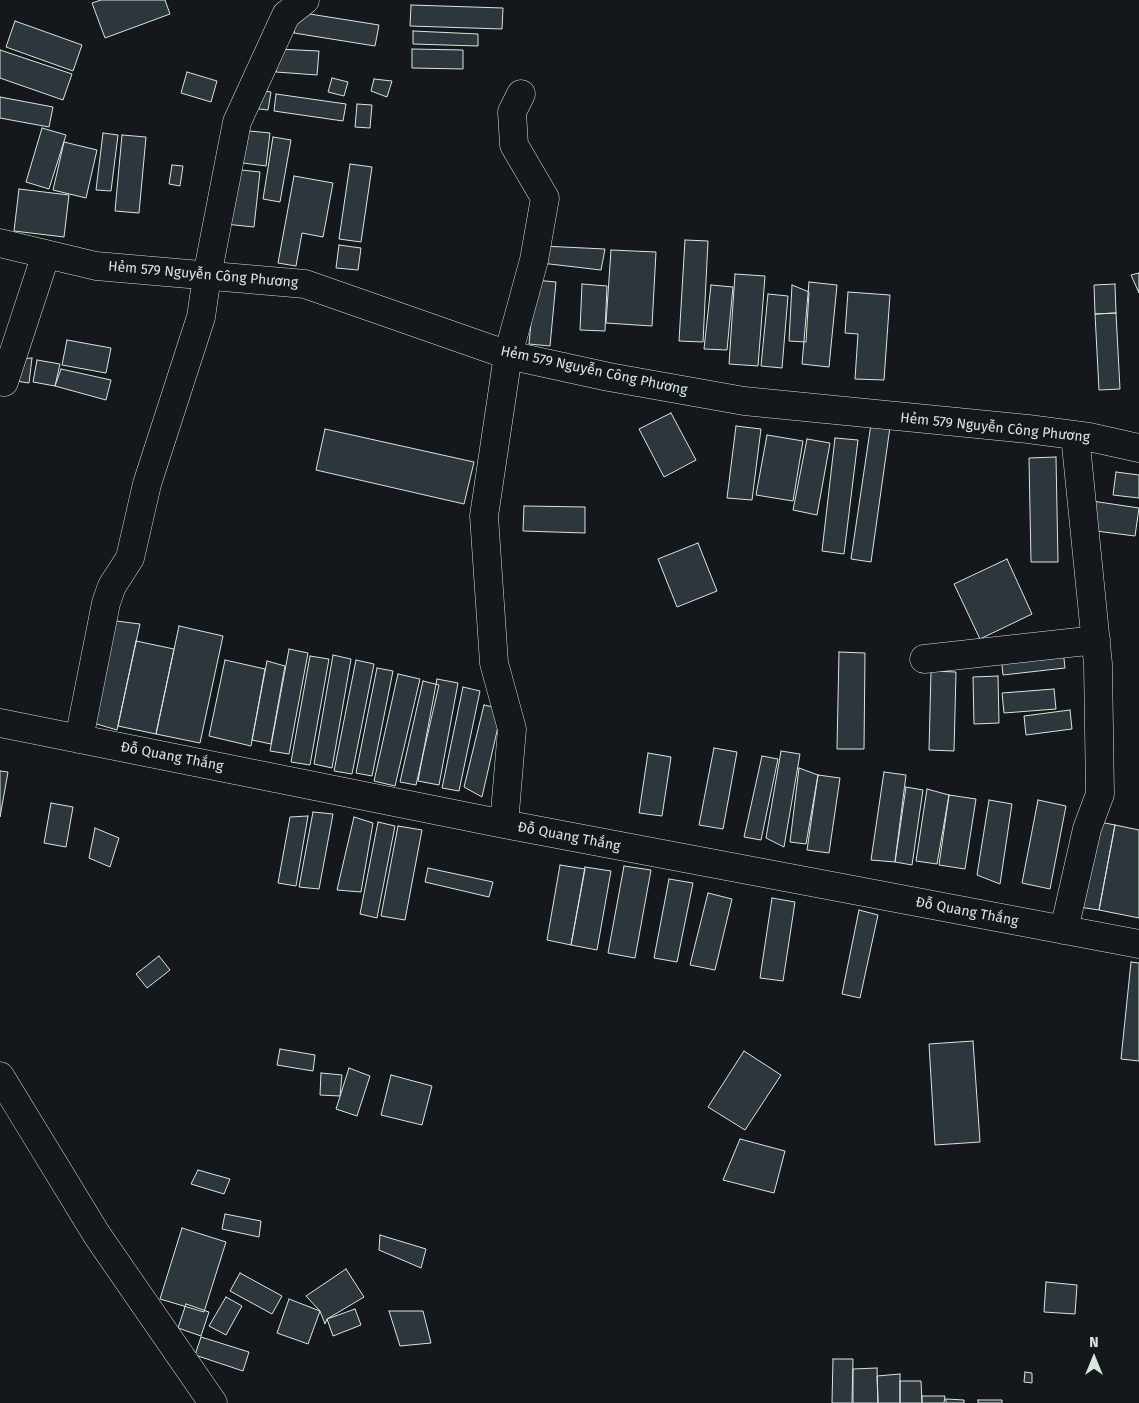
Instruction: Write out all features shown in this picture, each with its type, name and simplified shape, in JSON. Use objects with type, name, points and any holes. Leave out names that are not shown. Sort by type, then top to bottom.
[{"type":"street","points":[[79,738],[106,603],[112,586],[130,558],[147,484],[201,317],[207,276],[237,122],[286,15],[305,0]]},
{"type":"street","points":[[504,824],[512,730],[494,663],[484,516],[508,355],[534,260],[545,198],[514,145],[512,112],[521,94]]},
{"type":"street","name":"Hẻm 579 Nguyễn Công Phương","points":[[0,244],[96,266],[305,284],[508,355],[609,377],[744,401],[1075,435],[1139,448]]},
{"type":"street","points":[[4,382],[46,254]]},
{"type":"street","points":[[1064,930],[1087,828],[1100,794],[1096,640],[1075,435]]},
{"type":"street","points":[[924,660],[1096,640]]},
{"type":"street","name":"Đỗ Quang Thắng","points":[[0,723],[504,824],[1139,944]]},
{"type":"street","points":[[0,1076],[97,1235],[213,1403]]},
{"type":"building","points":[[101,0],[165,0],[170,14],[105,38],[92,3]]},
{"type":"building","points":[[411,5],[503,8],[502,29],[410,26]]},
{"type":"building","points":[[297,12],[379,25],[375,46],[294,33]]},
{"type":"building","points":[[15,21],[82,45],[73,71],[6,47]]},
{"type":"building","points":[[413,31],[478,34],[478,46],[413,44]]},
{"type":"building","points":[[277,49],[319,51],[317,75],[276,72]]},
{"type":"building","points":[[412,49],[463,50],[463,69],[412,68]]},
{"type":"building","points":[[0,50],[72,74],[63,100],[0,78]]},
{"type":"building","points":[[187,72],[217,81],[211,102],[181,93]]},
{"type":"building","points":[[332,78],[348,82],[344,96],[328,92]]},
{"type":"building","points":[[374,79],[392,81],[387,97],[371,91]]},
{"type":"building","points":[[253,90],[271,92],[268,110],[251,108]]},
{"type":"building","points":[[276,94],[346,104],[343,121],[274,111]]},
{"type":"building","points":[[0,97],[53,107],[49,127],[0,118]]},
{"type":"building","points":[[357,104],[372,105],[370,128],[355,127]]},
{"type":"building","points":[[42,128],[66,135],[49,189],[26,182]]},
{"type":"building","points":[[240,130],[270,133],[266,166],[236,162]]},
{"type":"building","points":[[103,133],[118,135],[111,191],[96,190]]},
{"type":"building","points":[[122,135],[146,137],[139,213],[115,211]]},
{"type":"building","points":[[273,137],[291,140],[280,202],[263,199]]},
{"type":"building","points":[[64,142],[97,150],[86,198],[53,190]]},
{"type":"building","points":[[350,164],[372,167],[361,242],[339,239]]},
{"type":"building","points":[[172,165],[183,166],[180,186],[169,184]]},
{"type":"building","points":[[232,169],[260,172],[254,227],[225,224]]},
{"type":"building","points":[[294,176],[333,183],[323,237],[302,233],[296,266],[278,263]]},
{"type":"building","points":[[19,189],[69,195],[64,237],[14,231]]},
{"type":"building","points":[[685,240],[708,241],[703,342],[679,341]]},
{"type":"building","points":[[339,245],[361,248],[358,270],[336,268]]},
{"type":"building","points":[[542,246],[605,249],[601,270],[541,263]]},
{"type":"building","points":[[611,250],[656,252],[652,326],[606,323]]},
{"type":"building","points":[[1139,273],[1139,293],[1131,275]]},
{"type":"building","points":[[735,274],[765,276],[758,366],[729,364]]},
{"type":"building","points":[[535,280],[556,282],[550,346],[529,344]]},
{"type":"building","points":[[809,282],[837,285],[829,367],[802,364]]},
{"type":"building","points":[[582,284],[607,286],[605,331],[580,330]]},
{"type":"building","points":[[1115,284],[1116,313],[1095,314],[1094,285]]},
{"type":"building","points":[[711,285],[733,287],[727,350],[704,349]]},
{"type":"building","points":[[792,285],[809,292],[806,342],[789,341]]},
{"type":"building","points":[[848,292],[890,295],[884,380],[855,379],[858,334],[845,333]]},
{"type":"building","points":[[768,294],[788,296],[782,368],[761,366]]},
{"type":"building","points":[[1116,313],[1120,389],[1099,390],[1095,314]]},
{"type":"building","points":[[67,340],[111,348],[106,373],[62,365]]},
{"type":"building","points":[[32,358],[29,383],[9,380],[17,359]]},
{"type":"building","points":[[37,360],[60,364],[55,386],[33,382]]},
{"type":"building","points":[[61,369],[111,380],[106,400],[55,386]]},
{"type":"building","points":[[671,413],[696,460],[664,477],[639,429]]},
{"type":"building","points":[[871,424],[890,427],[871,562],[851,559]]},
{"type":"building","points":[[736,426],[761,429],[752,500],[727,498]]},
{"type":"building","points":[[325,429],[474,462],[464,504],[316,470]]},
{"type":"building","points":[[767,435],[803,441],[793,501],[756,495]]},
{"type":"building","points":[[835,438],[858,440],[844,554],[822,551]]},
{"type":"building","points":[[807,439],[830,443],[817,515],[793,510]]},
{"type":"building","points":[[1056,457],[1058,562],[1031,562],[1029,458]]},
{"type":"building","points":[[1116,472],[1139,475],[1139,498],[1113,495]]},
{"type":"building","points":[[1092,501],[1139,508],[1135,536],[1088,530]]},
{"type":"building","points":[[524,506],[585,507],[585,533],[523,531]]},
{"type":"building","points":[[698,543],[717,591],[677,607],[658,559]]},
{"type":"building","points":[[1007,559],[1032,614],[980,639],[954,584]]},
{"type":"building","points":[[108,620],[140,624],[117,730],[90,722]]},
{"type":"building","points":[[179,626],[223,636],[200,743],[156,734]]},
{"type":"building","points":[[136,641],[174,649],[156,734],[118,726]]},
{"type":"building","points":[[289,649],[308,653],[289,754],[270,751]]},
{"type":"building","points":[[1063,649],[1065,668],[1003,675],[1001,655]]},
{"type":"building","points":[[839,652],[865,653],[864,749],[837,749]]},
{"type":"building","points":[[333,655],[351,659],[332,768],[314,764]]},
{"type":"building","points":[[310,656],[329,659],[310,765],[291,762]]},
{"type":"building","points":[[225,660],[265,669],[251,746],[209,736]]},
{"type":"building","points":[[356,660],[374,664],[352,774],[334,771]]},
{"type":"building","points":[[267,661],[285,666],[271,744],[252,740]]},
{"type":"building","points":[[377,668],[393,671],[372,776],[356,773]]},
{"type":"building","points":[[931,671],[956,672],[954,751],[929,750]]},
{"type":"building","points":[[398,674],[420,679],[395,786],[374,781]]},
{"type":"building","points":[[998,676],[999,723],[974,724],[973,677]]},
{"type":"building","points":[[437,679],[458,683],[439,785],[418,781]]},
{"type":"building","points":[[423,681],[439,685],[416,785],[400,782]]},
{"type":"building","points":[[463,687],[480,691],[459,791],[442,788]]},
{"type":"building","points":[[1054,689],[1056,709],[1004,713],[1002,693]]},
{"type":"building","points":[[484,705],[502,709],[482,797],[464,787]]},
{"type":"building","points":[[1070,710],[1072,729],[1026,735],[1024,716]]},
{"type":"building","points":[[714,748],[737,752],[723,829],[699,825]]},
{"type":"building","points":[[781,751],[800,754],[784,847],[766,838]]},
{"type":"building","points":[[648,753],[671,757],[662,816],[639,813]]},
{"type":"building","points":[[762,756],[778,759],[761,840],[744,837]]},
{"type":"building","points":[[799,768],[818,775],[806,844],[790,842]]},
{"type":"building","points":[[0,771],[8,772],[0,817]]},
{"type":"building","points":[[884,772],[906,775],[895,862],[871,860]]},
{"type":"building","points":[[818,775],[840,778],[829,853],[807,850]]},
{"type":"building","points":[[906,787],[923,790],[912,865],[895,862]]},
{"type":"building","points":[[927,789],[949,795],[937,864],[916,861]]},
{"type":"building","points":[[949,795],[976,799],[965,869],[939,865]]},
{"type":"building","points":[[989,800],[1012,804],[1000,884],[977,875]]},
{"type":"building","points":[[1038,800],[1066,806],[1050,889],[1022,883]]},
{"type":"building","points":[[51,803],[73,807],[66,847],[44,843]]},
{"type":"building","points":[[313,812],[333,814],[319,889],[299,887]]},
{"type":"building","points":[[308,816],[296,886],[278,883],[290,817]]},
{"type":"building","points":[[354,817],[373,823],[361,892],[337,890]]},
{"type":"building","points":[[1095,821],[1115,825],[1099,910],[1079,907]]},
{"type":"building","points":[[378,822],[395,826],[377,918],[360,914]]},
{"type":"building","points":[[1115,825],[1139,830],[1139,918],[1099,910]]},
{"type":"building","points":[[398,826],[422,830],[405,920],[381,916]]},
{"type":"building","points":[[95,828],[119,838],[110,867],[89,858]]},
{"type":"building","points":[[560,865],[585,869],[571,945],[547,940]]},
{"type":"building","points":[[624,866],[651,870],[635,958],[608,953]]},
{"type":"building","points":[[585,867],[611,871],[597,950],[571,945]]},
{"type":"building","points":[[428,868],[493,882],[489,897],[425,882]]},
{"type":"building","points":[[669,879],[693,883],[677,962],[654,958]]},
{"type":"building","points":[[708,893],[732,899],[715,970],[690,965]]},
{"type":"building","points":[[772,898],[795,902],[783,981],[760,978]]},
{"type":"building","points":[[859,910],[878,915],[860,998],[842,994]]},
{"type":"building","points":[[159,956],[170,970],[147,988],[136,974]]},
{"type":"building","points":[[1131,962],[1139,963],[1139,1061],[1121,1059]]},
{"type":"building","points":[[973,1041],[980,1142],[935,1145],[929,1044]]},
{"type":"building","points":[[280,1049],[315,1055],[313,1071],[277,1065]]},
{"type":"building","points":[[744,1051],[781,1075],[745,1130],[708,1107]]},
{"type":"building","points":[[349,1068],[370,1076],[357,1116],[336,1109]]},
{"type":"building","points":[[321,1073],[342,1075],[340,1096],[320,1095]]},
{"type":"building","points":[[391,1075],[432,1086],[422,1125],[381,1115]]},
{"type":"building","points":[[740,1139],[785,1151],[774,1193],[723,1180]]},
{"type":"building","points":[[198,1170],[230,1179],[224,1194],[191,1184]]},
{"type":"building","points":[[225,1214],[261,1221],[259,1237],[222,1229]]},
{"type":"building","points":[[182,1228],[226,1242],[204,1312],[160,1299]]},
{"type":"building","points":[[380,1235],[426,1249],[421,1268],[379,1250]]},
{"type":"building","points":[[346,1269],[364,1297],[327,1319],[325,1324],[320,1311],[306,1296]]},
{"type":"building","points":[[240,1273],[282,1296],[272,1314],[230,1291]]},
{"type":"building","points":[[1046,1282],[1077,1285],[1075,1314],[1044,1312]]},
{"type":"building","points":[[226,1297],[242,1306],[226,1335],[209,1326]]},
{"type":"building","points":[[289,1299],[320,1311],[308,1344],[277,1333]]},
{"type":"building","points":[[186,1304],[209,1312],[201,1336],[178,1328]]},
{"type":"building","points":[[355,1309],[361,1325],[333,1336],[327,1319]]},
{"type":"building","points":[[389,1311],[423,1311],[431,1343],[400,1346]]},
{"type":"building","points":[[201,1337],[249,1352],[243,1371],[195,1355]]},
{"type":"building","points":[[833,1359],[853,1359],[852,1403],[832,1403]]},
{"type":"building","points":[[877,1368],[878,1403],[853,1403],[853,1369]]},
{"type":"building","points":[[1025,1372],[1032,1373],[1032,1383],[1024,1382]]},
{"type":"building","points":[[900,1374],[900,1403],[878,1403],[877,1376]]},
{"type":"building","points":[[900,1381],[921,1381],[922,1403],[900,1403]]},
{"type":"building","points":[[922,1396],[945,1396],[944,1403],[922,1403]]},
{"type":"building","points":[[946,1399],[964,1400],[964,1403],[946,1403]]},
{"type":"building","points":[[978,1400],[1002,1400],[1002,1403],[978,1403]]}]
